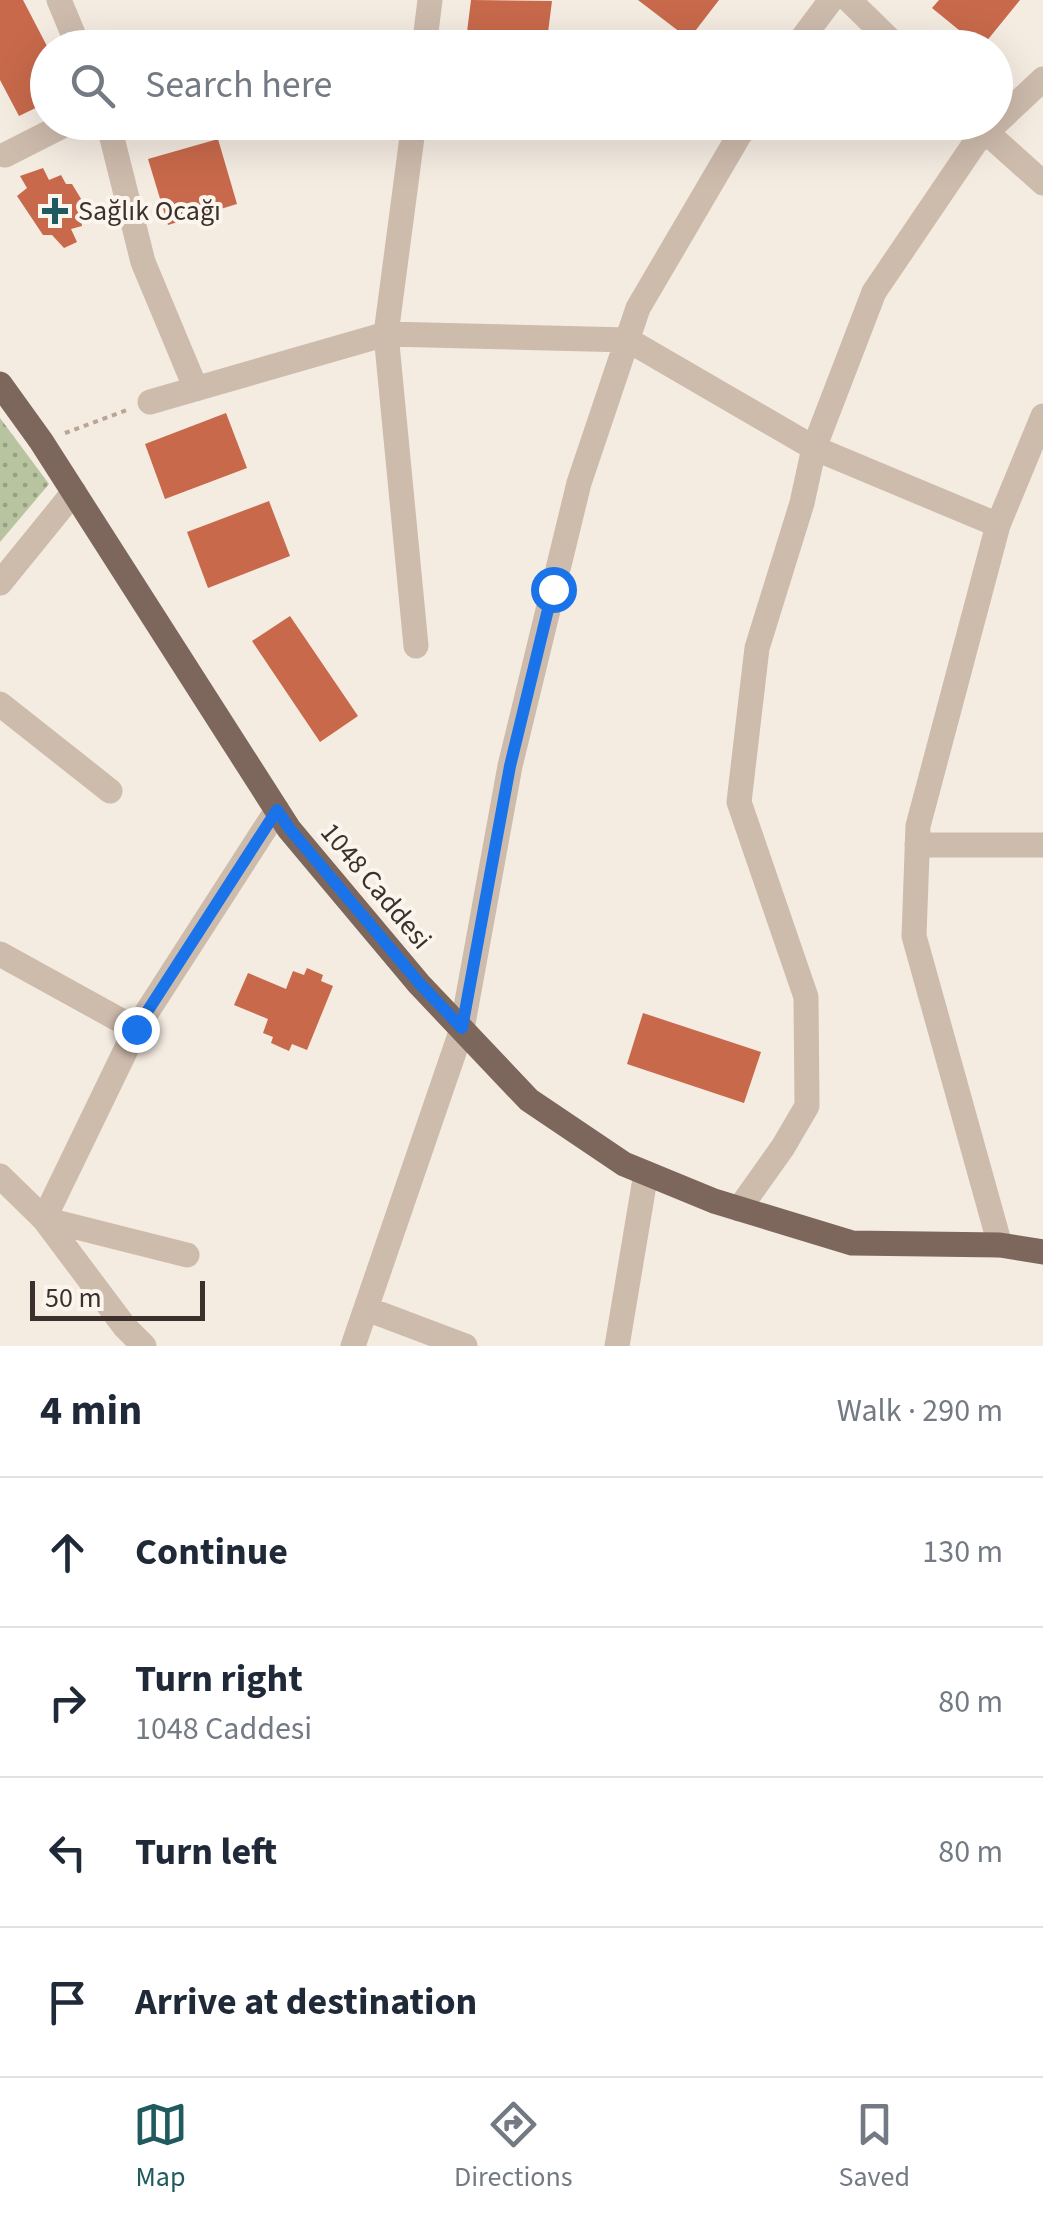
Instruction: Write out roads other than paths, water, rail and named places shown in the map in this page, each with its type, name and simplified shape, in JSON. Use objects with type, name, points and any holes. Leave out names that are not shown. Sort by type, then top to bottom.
[{"type":"main road","name":"1048 Caddesi","points":[[0,384],[41,441],[289,828],[420,984],[529,1100],[624,1164],[738,1209],[852,1243],[1000,1245],[1043,1252]]},
{"type":"street","points":[[59,0],[72,30]]},
{"type":"street","points":[[426,30],[430,0]]},
{"type":"street","points":[[808,30],[831,0]]},
{"type":"street","points":[[849,0],[880,30]]},
{"type":"street","points":[[1013,103],[1043,79]]},
{"type":"street","points":[[4,155],[34,140]]},
{"type":"street","points":[[112,140],[143,262],[196,389]]},
{"type":"street","points":[[412,140],[386,334],[416,646]]},
{"type":"street","points":[[353,1346],[462,1028],[510,766],[579,483],[638,308],[736,140]]},
{"type":"street","points":[[738,1209],[784,1148],[807,1106],[806,998],[739,802],[756,648],[802,504],[814,448],[874,292],[976,140]]},
{"type":"street","points":[[995,140],[1043,183]]},
{"type":"street","points":[[150,402],[386,334],[628,340],[814,448],[998,525]]},
{"type":"street","points":[[1000,1245],[914,936],[918,826],[998,525],[1043,416]]},
{"type":"street","points":[[0,583],[74,492]]},
{"type":"street","points":[[0,704],[110,791]]},
{"type":"street","points":[[44,1219],[136,1029],[277,810]]},
{"type":"street","points":[[918,845],[1043,845]]},
{"type":"street","points":[[0,954],[136,1029]]},
{"type":"street","points":[[617,1346],[646,1173]]},
{"type":"street","points":[[0,1176],[44,1219],[125,1327],[144,1346]]},
{"type":"street","points":[[44,1219],[187,1256]]},
{"type":"street","points":[[367,1309],[465,1346]]},
{"type":"place","name":"Sağlık Ocağı","points":[[55,211]]}]
